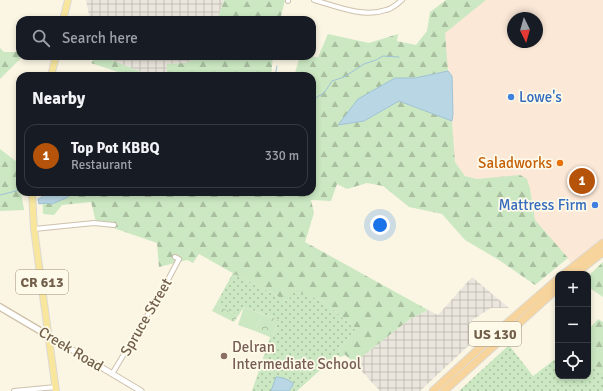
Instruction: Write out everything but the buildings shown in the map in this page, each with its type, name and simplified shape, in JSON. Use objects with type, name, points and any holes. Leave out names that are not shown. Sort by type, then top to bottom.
[{"type":"highway","points":[[568,271],[603,243]]},
{"type":"highway","points":[[579,271],[603,252]]},
{"type":"highway","name":"US 130","points":[[433,391],[497,332],[555,282]]},
{"type":"highway","name":"US 130","points":[[444,391],[555,291]]},
{"type":"main road","points":[[64,16],[68,0]]},
{"type":"main road","points":[[52,72],[55,60]]},
{"type":"main road","name":"CR 613","points":[[32,196],[34,229],[56,389]]},
{"type":"main road","name":"Creek Road","points":[[0,307],[49,336]]},
{"type":"street","points":[[314,0],[355,11],[369,13],[385,11],[402,0]]},
{"type":"street","points":[[34,229],[94,223],[114,224]]},
{"type":"street","name":"Spruce Street","points":[[112,374],[162,291],[177,258]]},
{"type":"street","name":"Creek Road","points":[[49,336],[141,391]]},
{"type":"street","points":[[14,391],[56,389]]},
{"type":"shaded area","points":[[86,0],[224,0],[218,16],[89,16]]},
{"type":"shaded area","points":[[486,0],[603,0],[603,243],[574,266],[535,220],[530,189],[502,177],[477,179],[465,176],[455,162],[452,121],[358,99]]},
{"type":"shaded area","points":[[112,60],[193,60],[185,63],[167,64],[166,72],[141,72]]},
{"type":"shaded area","points":[[472,277],[509,308],[491,308],[472,320],[481,334],[420,391],[380,391],[354,363],[410,319],[428,310],[438,315]]},
{"type":"green space","points":[[224,0],[285,0],[281,16],[218,16]]},
{"type":"green space","points":[[446,0],[486,0],[445,33],[448,71],[415,78],[395,78],[339,125],[364,121],[399,101],[452,121],[455,162],[465,176],[477,179],[520,175],[527,179],[535,220],[568,258],[535,285],[499,260],[465,240],[442,214],[409,207],[383,186],[367,183],[347,189],[337,184],[331,201],[311,200],[314,213],[305,242],[428,310],[410,319],[354,363],[339,349],[356,329],[324,302],[296,290],[287,301],[199,254],[193,263],[187,260],[159,267],[157,243],[96,222],[91,202],[62,205],[54,215],[43,214],[42,196],[316,196],[316,72],[295,72],[299,60],[316,60],[316,57],[318,57],[328,34],[369,43],[398,34],[397,41],[416,45],[427,31],[430,12]]},
{"type":"green space","points":[[0,48],[4,52],[16,52],[16,60],[19,60],[0,79]]},
{"type":"green space","points":[[93,60],[112,60],[141,72],[118,72],[91,63]]},
{"type":"green space","points":[[193,60],[273,60],[271,72],[166,72],[167,64],[185,63]]},
{"type":"green space","points":[[0,149],[16,161],[16,196],[22,196],[24,210],[0,211]]},
{"type":"green space","points":[[603,262],[603,297],[591,289],[591,273]]},
{"type":"green space","points":[[233,273],[287,301],[296,289],[324,302],[356,329],[339,349],[346,355],[340,357],[337,355],[297,391],[252,391],[270,337],[272,338],[279,320],[244,307],[238,316],[216,304]]},
{"type":"green space","points":[[216,304],[238,316],[234,322],[212,311]]},
{"type":"green space","points":[[244,307],[262,314],[255,331],[238,325]]},
{"type":"green space","points":[[262,314],[279,320],[272,338],[255,331]]},
{"type":"green space","points":[[598,319],[603,322],[603,373],[591,362],[591,327]]},
{"type":"green space","points":[[509,345],[533,376],[555,359],[555,379],[591,379],[591,362],[603,373],[603,391],[459,391]]},
{"type":"water","points":[[448,71],[452,76],[452,121],[399,101],[364,121],[338,125],[358,99],[395,78],[415,78]]},
{"type":"water","points":[[69,196],[52,204],[39,204],[38,199],[42,197]]},
{"type":"water","points":[[276,377],[293,383],[289,391],[271,391]]},
{"type":"waterway","points":[[316,98],[324,93],[332,81],[344,77],[364,64],[383,56],[399,57]]},
{"type":"waterway","points":[[276,72],[277,66]]},
{"type":"waterway","points":[[0,195],[16,191]]},
{"type":"place","name":"Lowe's","points":[[511,97]]},
{"type":"place","name":"Saladworks","points":[[560,163]]},
{"type":"place","name":"Top Pot KBBQ","points":[[582,181]]},
{"type":"place","name":"Mattress Firm","points":[[595,205]]},
{"type":"place","name":"Delran Intermediate School","points":[[224,356]]}]
